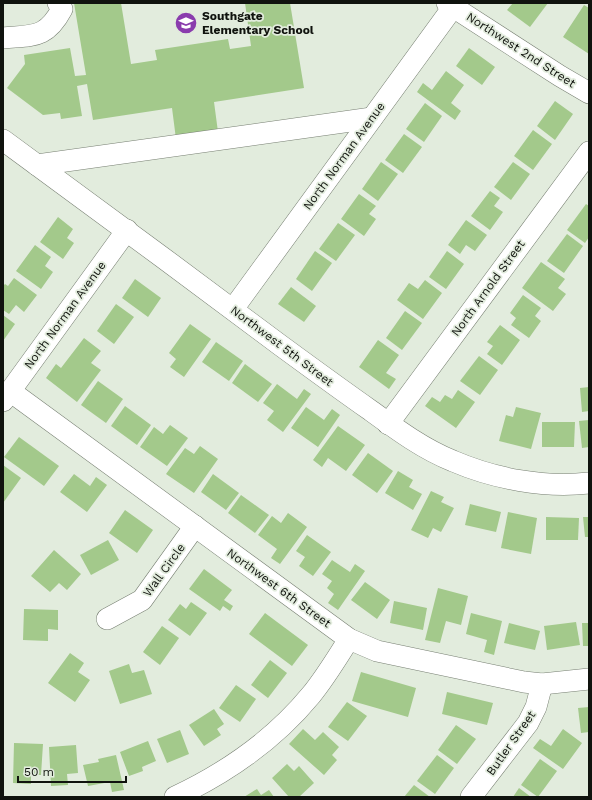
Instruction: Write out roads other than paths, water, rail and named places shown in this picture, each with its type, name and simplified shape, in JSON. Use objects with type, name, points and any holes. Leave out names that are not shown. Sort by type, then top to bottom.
[{"type":"street","points":[[3,38],[36,34],[47,30],[62,9],[58,3]]},
{"type":"street","name":"Northwest 2nd Street","points":[[452,4],[560,76],[589,93]]},
{"type":"street","name":"North Norman Avenue","points":[[233,309],[372,118],[452,4]]},
{"type":"street","points":[[37,165],[372,118]]},
{"type":"street","name":"Northwest 5th Street","points":[[3,140],[388,424],[418,444],[451,461],[476,470],[528,481],[556,484],[589,483]]},
{"type":"street","name":"North Arnold Street","points":[[388,424],[589,152]]},
{"type":"street","name":"North Norman Avenue","points":[[6,396],[127,230]]},
{"type":"street","name":"Northwest 6th Street","points":[[6,396],[195,526],[349,639],[377,651],[518,681],[542,684],[589,679]]},
{"type":"street","name":"Wall Circle","points":[[107,619],[142,600],[195,526]]},
{"type":"street","points":[[175,797],[232,767],[270,738],[290,720],[312,694],[349,639]]},
{"type":"street","name":"Butler Street","points":[[471,797],[528,723],[536,707],[542,684]]},
{"type":"place","name":"Southgate Elementary School","points":[[186,23]]}]
